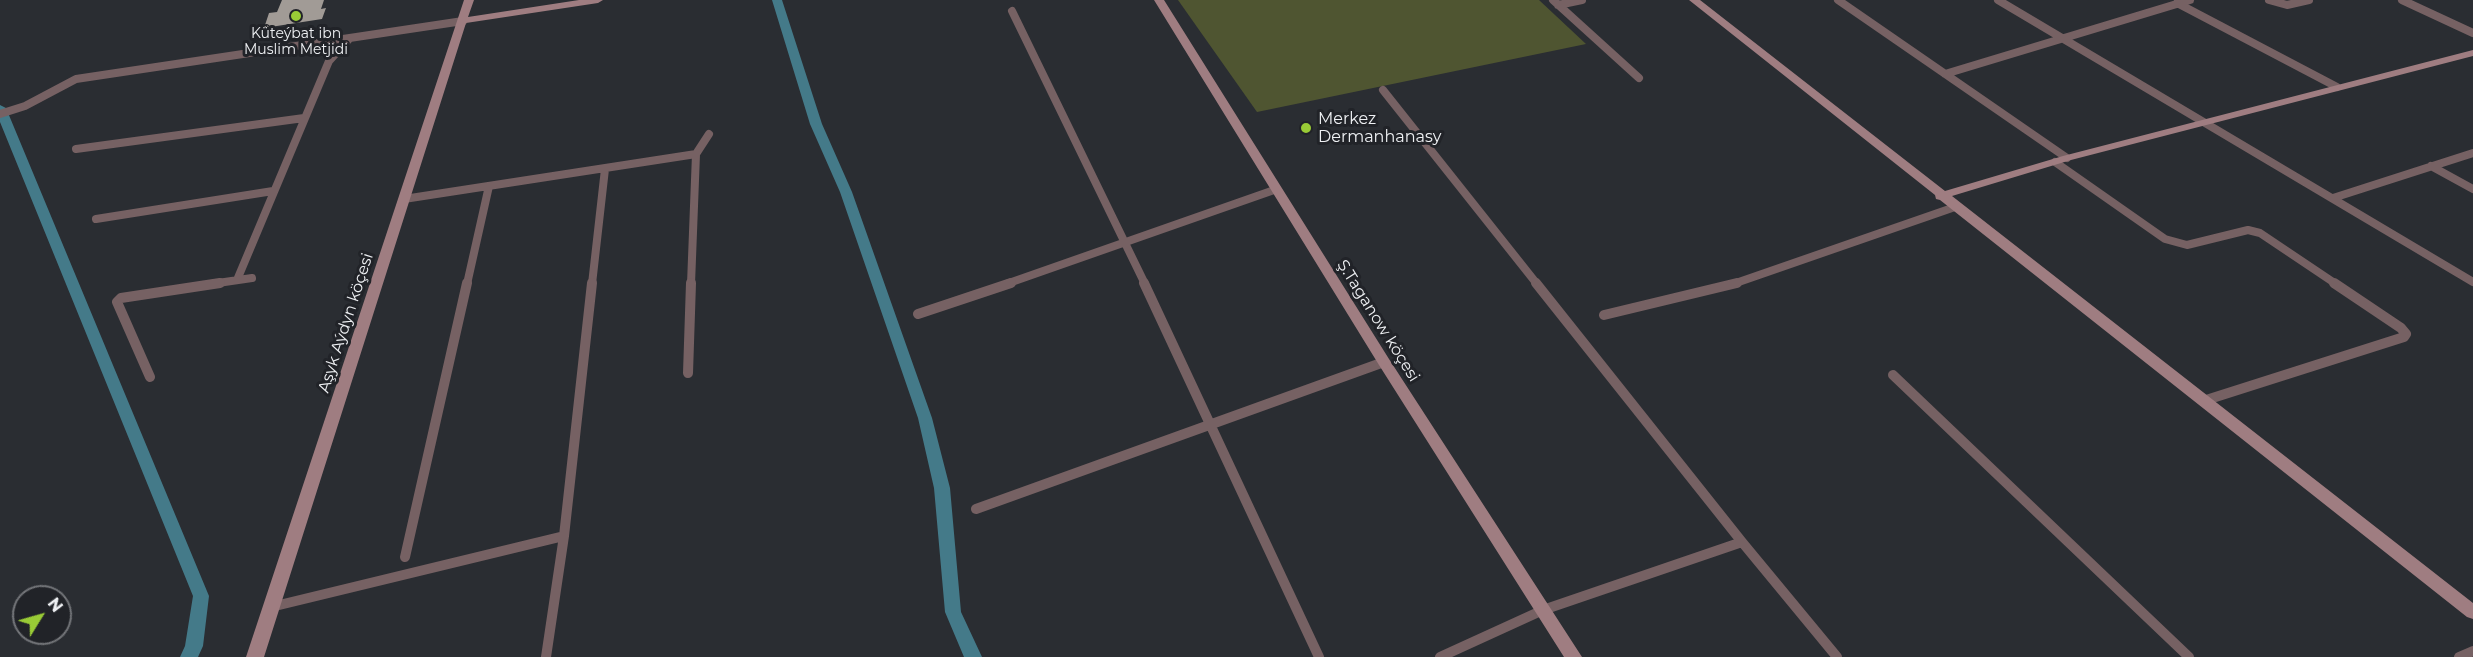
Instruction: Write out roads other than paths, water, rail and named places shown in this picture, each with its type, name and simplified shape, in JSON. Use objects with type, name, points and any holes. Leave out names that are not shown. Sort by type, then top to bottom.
[{"type":"street","name":"Aşyk Aýdyn köçesi","points":[[255,657],[469,0]]},
{"type":"street","points":[[0,114],[25,106],[76,80],[598,0]]},
{"type":"street","name":"Ş.Taganow köçesi","points":[[1159,0],[1384,362],[1572,657]]},
{"type":"street","points":[[1556,2],[1582,0]]},
{"type":"street","points":[[1694,0],[1940,196],[2473,612]]},
{"type":"street","points":[[1838,0],[1945,74],[2165,239],[2187,245],[2248,230],[2259,233],[2401,328],[2406,334],[2404,337],[2203,401]]},
{"type":"street","points":[[1998,0],[2473,282]]},
{"type":"street","points":[[1945,74],[2175,2],[2190,0]]},
{"type":"street","points":[[2269,0],[2287,5],[2309,0]]},
{"type":"street","points":[[2402,0],[2473,33]]},
{"type":"street","points":[[1556,2],[1639,78]]},
{"type":"street","points":[[2175,2],[2337,87]]},
{"type":"street","points":[[1012,11],[1126,244],[1319,657]]},
{"type":"street","points":[[237,280],[329,61],[349,39]]},
{"type":"street","points":[[1940,196],[2061,160],[2473,53]]},
{"type":"street","points":[[1383,90],[1742,542],[1837,657]]},
{"type":"street","points":[[76,149],[304,118]]},
{"type":"street","points":[[688,373],[696,154],[709,134]]},
{"type":"street","points":[[2333,198],[2473,153]]},
{"type":"street","points":[[404,199],[696,154]]},
{"type":"street","points":[[2431,166],[2473,189]]},
{"type":"street","points":[[546,657],[564,536],[605,169]]},
{"type":"street","points":[[405,557],[489,186]]},
{"type":"street","points":[[918,314],[1126,244],[1277,189]]},
{"type":"street","points":[[96,219],[273,191]]},
{"type":"street","points":[[1604,315],[1734,284],[1955,207]]},
{"type":"street","points":[[150,377],[117,302],[121,298],[252,278]]},
{"type":"street","points":[[976,509],[1384,362]]},
{"type":"street","points":[[1893,375],[2189,657]]},
{"type":"street","points":[[271,607],[564,536]]},
{"type":"street","points":[[1440,657],[1543,610],[1742,542]]},
{"type":"street","points":[[2459,657],[2473,651]]},
{"type":"waterway","points":[[777,0],[816,124],[846,192],[925,418],[942,488],[953,612],[973,657]]},
{"type":"waterway","points":[[0,108],[201,596],[194,646],[189,657]]},
{"type":"place","name":"Küteýbat ibn Muslim Metjidi","points":[[296,16]]},
{"type":"place","name":"Merkez Dermanhanasy","points":[[1306,128]]}]
